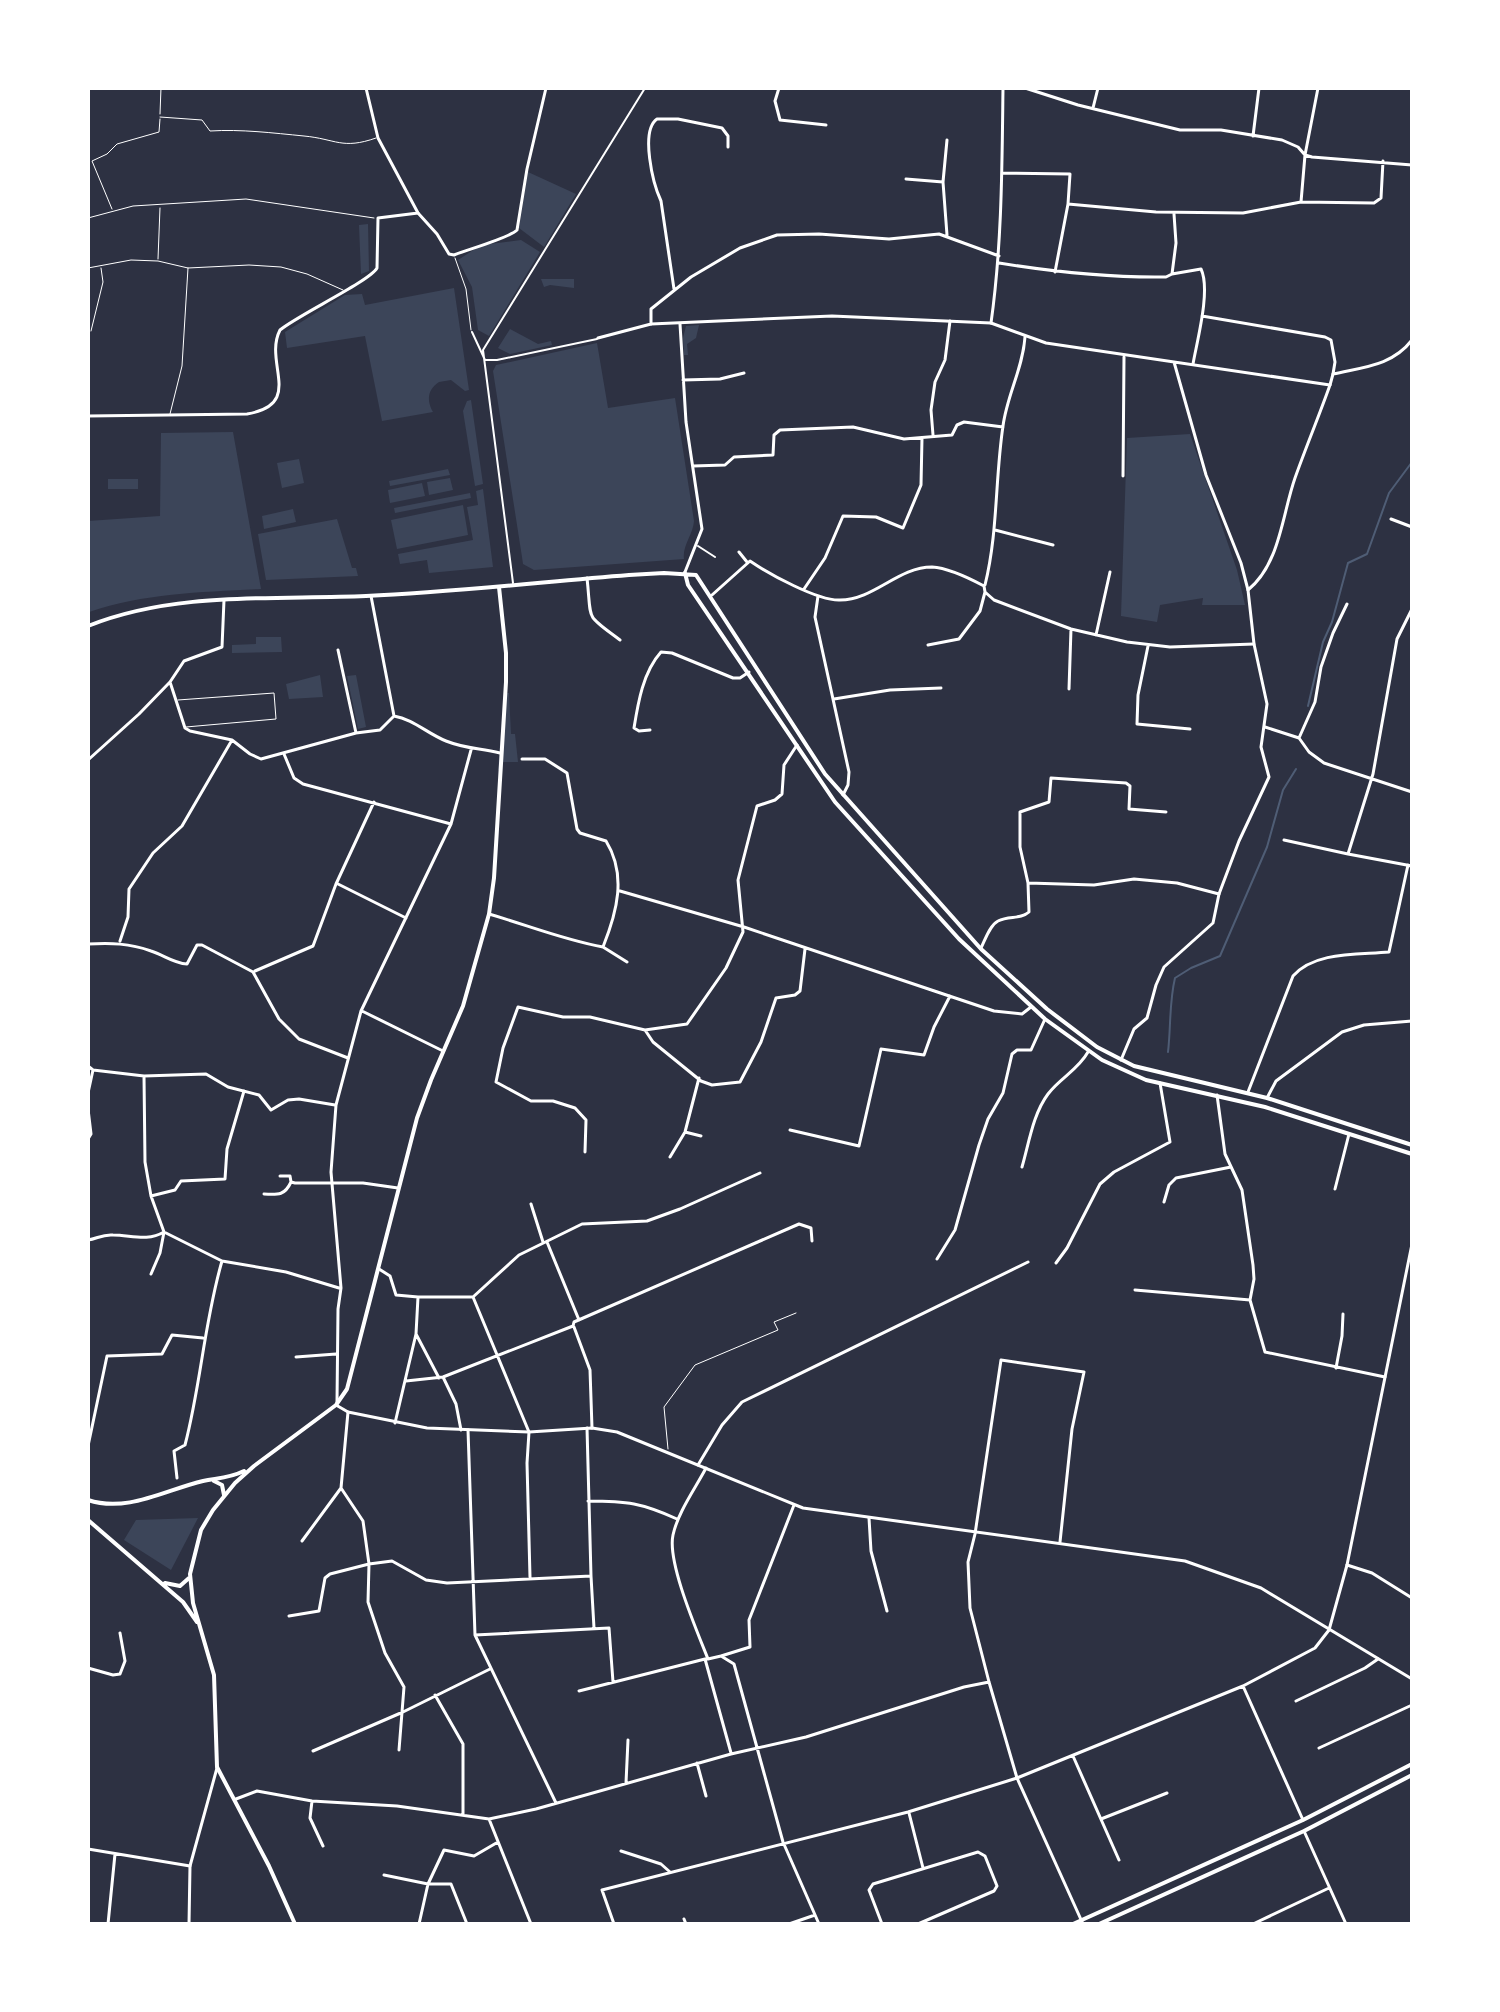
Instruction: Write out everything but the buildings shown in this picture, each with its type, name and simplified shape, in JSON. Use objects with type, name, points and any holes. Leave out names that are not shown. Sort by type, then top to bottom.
[{"type":"main road","points":[[685,573],[688,585],[835,802],[976,956],[1045,1019],[1088,1051],[1131,1074],[1265,1107],[1412,1154]]},
{"type":"main road","points":[[88,626],[150,608],[201,601],[371,596],[587,578],[696,575],[842,796],[981,949],[1047,1009],[1097,1047],[1149,1071],[1267,1098],[1412,1145]]},
{"type":"main road","points":[[295,1924],[269,1866],[217,1767],[215,1683],[190,1587],[190,1574],[199,1534],[210,1514],[235,1483],[336,1405],[347,1389],[417,1118],[463,1006],[489,914],[494,878],[506,663],[499,587]]},
{"type":"main road","points":[[90,1502],[120,1505],[204,1481],[228,1478],[254,1466]]},
{"type":"main road","points":[[204,1481],[222,1485],[222,1501]]},
{"type":"main road","points":[[88,1520],[183,1602],[200,1628]]},
{"type":"main road","points":[[157,1577],[180,1586],[190,1574]]},
{"type":"main road","points":[[1073,1924],[1303,1820],[1412,1764]]},
{"type":"main road","points":[[1099,1924],[1304,1831],[1412,1775]]},
{"type":"street","points":[[366,88],[378,138],[418,213],[437,234],[449,254],[454,255],[517,230],[527,169],[546,88]]},
{"type":"street","points":[[513,585],[483,350],[645,88]]},
{"type":"street","points":[[779,88],[775,101],[780,120],[785,123],[826,125]]},
{"type":"street","points":[[991,323],[999,263],[1003,88]]},
{"type":"street","points":[[1025,88],[1180,130],[1221,130],[1282,140],[1298,147],[1305,155],[1325,159],[1412,165]]},
{"type":"street","points":[[1093,108],[1098,88]]},
{"type":"street","points":[[1253,136],[1259,88]]},
{"type":"street","points":[[1301,202],[1305,155],[1318,88]]},
{"type":"street","points":[[674,289],[661,201],[652,172],[651,126],[657,119],[678,119],[722,128],[728,136],[728,147]]},
{"type":"street","points":[[947,140],[943,182],[947,235]]},
{"type":"street","points":[[1068,204],[1173,212],[1247,213],[1301,202],[1379,202],[1383,161]]},
{"type":"street","points":[[1002,173],[1070,174],[1068,204],[1055,272]]},
{"type":"street","points":[[906,179],[943,182]]},
{"type":"street","points":[[1172,274],[1176,243],[1173,212]]},
{"type":"street","points":[[88,416],[247,414],[269,408],[278,396],[276,341],[279,331],[375,272],[378,218],[418,213]]},
{"type":"street","points":[[651,324],[651,309],[674,289],[740,248],[777,235],[889,239],[947,235],[999,256]]},
{"type":"street","points":[[999,263],[1118,278],[1166,277],[1201,269],[1202,316],[1193,364]]},
{"type":"street","points":[[485,360],[497,360],[651,324],[832,316],[991,323],[1046,343],[1124,357],[1330,385]]},
{"type":"street","points":[[1202,316],[1325,337],[1331,340],[1332,345],[1333,374],[1330,385],[1294,481],[1273,551],[1264,572],[1248,590]]},
{"type":"street","points":[[933,435],[931,410],[935,382],[945,360],[950,321]]},
{"type":"street","points":[[680,324],[683,380],[702,529],[685,573]]},
{"type":"street","points":[[472,332],[485,360]]},
{"type":"street","points":[[928,645],[959,639],[980,611],[995,530],[1003,427],[1024,354],[1025,337]]},
{"type":"street","points":[[1333,374],[1386,362],[1412,340]]},
{"type":"street","points":[[1123,476],[1124,357]]},
{"type":"street","points":[[1121,1060],[1134,1029],[1147,1018],[1164,967],[1213,923],[1219,894],[1239,841],[1269,777],[1261,747],[1267,704],[1254,644],[1248,590],[1241,563],[1206,475],[1174,362]]},
{"type":"street","points":[[683,380],[720,379],[744,373]]},
{"type":"street","points":[[693,466],[722,465],[734,457],[773,455],[774,435],[780,430],[853,427],[904,439],[952,435],[957,425],[964,422],[1003,427]]},
{"type":"street","points":[[804,589],[825,558],[843,516],[876,517],[903,528],[921,485],[922,436]]},
{"type":"street","points":[[1391,519],[1412,527]]},
{"type":"street","points":[[995,530],[1053,545]]},
{"type":"street","points":[[697,545],[715,557]]},
{"type":"street","points":[[739,552],[748,562],[818,596],[836,601],[860,597],[915,570],[934,567],[984,586]]},
{"type":"street","points":[[712,595],[748,562]]},
{"type":"street","points":[[1096,635],[1110,572]]},
{"type":"street","points":[[587,578],[590,616],[620,640]]},
{"type":"street","points":[[985,592],[994,600],[1071,629],[1148,646],[1254,644]]},
{"type":"street","points":[[371,596],[394,716]]},
{"type":"street","points":[[818,596],[815,617],[849,772],[848,785],[842,796]]},
{"type":"street","points":[[88,760],[170,682],[189,657],[222,647],[224,600]]},
{"type":"street","points":[[1299,738],[1315,702],[1329,644],[1347,604]]},
{"type":"street","points":[[1348,854],[1371,779],[1397,639],[1412,609]]},
{"type":"street","points":[[1069,689],[1071,629]]},
{"type":"street","points":[[1148,646],[1138,695],[1137,724],[1190,729]]},
{"type":"street","points":[[338,650],[356,733]]},
{"type":"street","points":[[650,730],[634,728],[643,687],[651,666],[661,652],[672,653],[733,678],[740,678],[749,672]]},
{"type":"street","points":[[170,682],[185,728],[232,740],[256,758],[380,730],[394,716]]},
{"type":"street","points":[[834,699],[890,690],[941,688]]},
{"type":"street","points":[[394,716],[471,750],[479,748],[500,753]]},
{"type":"street","points":[[1263,727],[1299,738],[1309,752],[1324,763],[1412,792]]},
{"type":"street","points":[[119,942],[128,917],[129,889],[153,853],[182,826],[232,740]]},
{"type":"street","points":[[585,1152],[586,1120],[575,1108],[553,1101],[531,1101],[496,1082],[503,1048],[518,1007],[563,1017],[590,1017],[645,1030],[687,1024],[726,968],[744,927],[738,880],[757,806],[782,794],[784,765],[797,745]]},
{"type":"street","points":[[471,750],[451,824],[373,982],[336,1105],[332,1157],[341,1288],[339,1392],[336,1405],[348,1412],[395,1423],[461,1430],[529,1432],[590,1428],[617,1432],[795,1505],[975,1534],[1185,1561],[1261,1588],[1410,1678],[1412,1671]]},
{"type":"street","points":[[284,754],[294,778],[303,784],[451,824]]},
{"type":"street","points":[[522,759],[545,759],[567,773],[577,829],[580,833],[606,841],[614,855],[620,891],[613,923],[603,947]]},
{"type":"street","points":[[981,949],[995,923],[1024,917],[1029,912],[1028,883],[1020,847],[1020,812],[1049,802],[1051,778],[1128,784],[1129,809],[1166,812]]},
{"type":"street","points":[[253,972],[313,946],[336,884],[374,802]]},
{"type":"street","points":[[1248,1093],[1293,976],[1301,967],[1316,959],[1389,952],[1410,865],[1284,840]]},
{"type":"street","points":[[1028,883],[1094,885],[1134,879],[1177,883],[1219,894]]},
{"type":"street","points":[[336,884],[406,918]]},
{"type":"street","points":[[620,891],[744,927],[1005,1014],[1022,1014],[1031,1007]]},
{"type":"street","points":[[489,914],[545,930],[565,940],[603,947],[627,962]]},
{"type":"street","points":[[88,944],[119,942],[153,951],[175,963],[187,964],[195,947],[200,945],[253,972],[279,1019],[299,1039],[348,1058]]},
{"type":"street","points":[[645,1030],[653,1042],[699,1078],[712,1085],[740,1082],[761,1042],[776,998],[795,995],[800,991],[805,949]]},
{"type":"street","points":[[790,1130],[859,1146],[881,1049],[924,1055],[950,996]]},
{"type":"street","points":[[362,1011],[443,1051]]},
{"type":"street","points":[[937,1259],[955,1230],[988,1119],[1003,1093],[1012,1054],[1017,1050],[1031,1050],[1045,1019]]},
{"type":"street","points":[[1267,1098],[1276,1081],[1342,1032],[1364,1025],[1412,1021]]},
{"type":"street","points":[[1022,1167],[1050,1091],[1081,1064],[1088,1051]]},
{"type":"street","points":[[88,1066],[93,1070],[144,1076],[206,1074],[228,1087],[259,1095],[271,1110],[288,1100],[299,1099],[336,1105]]},
{"type":"street","points":[[88,1093],[93,1070]]},
{"type":"street","points":[[144,1076],[145,1162],[151,1196],[164,1232],[151,1274]]},
{"type":"street","points":[[670,1157],[685,1132],[699,1078]]},
{"type":"street","points":[[1056,1263],[1106,1178],[1170,1142],[1160,1083]]},
{"type":"street","points":[[151,1196],[175,1190],[181,1181],[225,1179],[227,1149],[244,1091]]},
{"type":"street","points":[[1217,1095],[1225,1154],[1242,1190],[1254,1279],[1250,1300],[1265,1352],[1385,1377]]},
{"type":"street","points":[[88,1109],[91,1134],[88,1139]]},
{"type":"street","points":[[685,1132],[701,1136]]},
{"type":"street","points":[[1335,1189],[1349,1134]]},
{"type":"street","points":[[1164,1202],[1169,1185],[1176,1178],[1231,1167]]},
{"type":"street","points":[[379,1269],[390,1276],[396,1295],[473,1297],[519,1255],[582,1224],[647,1221],[760,1173]]},
{"type":"street","points":[[264,1194],[286,1192],[291,1182],[290,1176],[280,1176]]},
{"type":"street","points":[[291,1182],[363,1183],[398,1188]]},
{"type":"street","points":[[531,1204],[579,1320]]},
{"type":"street","points":[[406,1381],[441,1378],[497,1357],[799,1224],[811,1228],[812,1241]]},
{"type":"street","points":[[88,1240],[114,1234],[149,1238],[164,1232],[222,1261],[286,1272],[341,1288]]},
{"type":"street","points":[[614,1924],[602,1890],[908,1812],[1017,1778],[1243,1686],[1315,1648],[1329,1630],[1347,1565],[1412,1244]]},
{"type":"street","points":[[177,1478],[174,1451],[185,1445],[191,1422],[203,1338],[222,1261]]},
{"type":"street","points":[[698,1465],[722,1425],[742,1402],[1028,1262]]},
{"type":"street","points":[[1135,1290],[1250,1300]]},
{"type":"street","points":[[395,1423],[416,1334],[418,1297]]},
{"type":"street","points":[[473,1297],[529,1432],[530,1577]]},
{"type":"street","points":[[1336,1368],[1343,1314]]},
{"type":"street","points":[[573,1326],[590,1370],[588,1501],[594,1628]]},
{"type":"street","points":[[416,1334],[456,1404],[461,1430]]},
{"type":"street","points":[[88,1446],[107,1356],[162,1354],[172,1335],[203,1338]]},
{"type":"street","points":[[296,1357],[338,1354]]},
{"type":"street","points":[[1059,1545],[1072,1429],[1084,1372],[1001,1360],[968,1562],[970,1608],[1017,1778],[1082,1922]]},
{"type":"street","points":[[302,1541],[341,1488],[348,1412]]},
{"type":"street","points":[[468,1430],[475,1635],[556,1803]]},
{"type":"street","points":[[706,1468],[679,1520],[671,1547],[706,1659],[731,1754]]},
{"type":"street","points":[[341,1488],[363,1521],[369,1564],[368,1602],[385,1653],[404,1687],[399,1750]]},
{"type":"street","points":[[588,1501],[645,1504],[679,1520]]},
{"type":"street","points":[[579,1691],[750,1647],[749,1620],[795,1505]]},
{"type":"street","points":[[869,1518],[871,1551],[887,1611]]},
{"type":"street","points":[[289,1616],[319,1611],[325,1578],[330,1574],[369,1564],[392,1561],[431,1582],[591,1576]]},
{"type":"street","points":[[1347,1565],[1372,1573],[1412,1598]]},
{"type":"street","points":[[475,1635],[609,1628],[613,1682]]},
{"type":"street","points":[[88,1668],[120,1674],[125,1661],[120,1633]]},
{"type":"street","points":[[721,1656],[734,1664],[783,1842],[819,1924]]},
{"type":"street","points":[[1296,1701],[1378,1659]]},
{"type":"street","points":[[313,1751],[403,1712],[490,1669]]},
{"type":"street","points":[[234,1800],[257,1791],[312,1801],[397,1806],[489,1819],[806,1737],[934,1696],[989,1682]]},
{"type":"street","points":[[1243,1686],[1303,1820]]},
{"type":"street","points":[[435,1695],[463,1744],[463,1814]]},
{"type":"street","points":[[1319,1748],[1412,1705]]},
{"type":"street","points":[[626,1783],[628,1740]]},
{"type":"street","points":[[1073,1756],[1119,1860]]},
{"type":"street","points":[[697,1763],[706,1796]]},
{"type":"street","points":[[189,1924],[190,1866],[217,1767]]},
{"type":"street","points":[[1101,1819],[1167,1793]]},
{"type":"street","points":[[312,1801],[310,1818],[323,1846]]},
{"type":"street","points":[[908,1812],[923,1868]]},
{"type":"street","points":[[489,1819],[531,1924]]},
{"type":"street","points":[[1304,1831],[1346,1924]]},
{"type":"street","points":[[419,1924],[428,1884],[444,1850],[474,1856],[498,1842]]},
{"type":"street","points":[[88,1849],[190,1866]]},
{"type":"street","points":[[621,1851],[661,1864],[670,1872]]},
{"type":"street","points":[[882,1924],[870,1887],[978,1852],[985,1856],[997,1886],[988,1896],[918,1924]]},
{"type":"street","points":[[108,1924],[115,1854]]},
{"type":"street","points":[[384,1875],[428,1884],[451,1884],[467,1924]]},
{"type":"street","points":[[1253,1924],[1330,1888]]},
{"type":"street","points":[[789,1924],[815,1915]]},
{"type":"lane","points":[[113,211],[92,161],[107,154],[117,144],[159,132],[161,88]]},
{"type":"lane","points":[[160,117],[202,120],[210,131],[307,136],[350,145],[378,138]]},
{"type":"lane","points":[[88,218],[133,206],[246,199],[378,218]]},
{"type":"lane","points":[[158,261],[160,205]]},
{"type":"lane","points":[[454,255],[466,289],[472,332]]},
{"type":"lane","points":[[88,268],[131,260],[158,261],[188,268],[281,267],[307,274],[343,290]]},
{"type":"lane","points":[[91,331],[103,282],[101,266]]},
{"type":"lane","points":[[169,416],[182,366],[188,268]]},
{"type":"lane","points":[[178,700],[274,693],[276,719],[185,728]]},
{"type":"lane","points":[[669,1452],[664,1407],[695,1365],[778,1330],[774,1322],[796,1313]]},
{"type":"shaded area","points":[[528,172],[576,194],[544,247],[519,228]]},
{"type":"shaded area","points":[[368,224],[369,271],[361,274],[359,225]]},
{"type":"shaded area","points":[[521,240],[540,252],[489,336],[478,330],[472,287],[458,260],[481,245]]},
{"type":"shaded area","points":[[541,279],[574,279],[574,288],[544,287]]},
{"type":"shaded area","points":[[454,288],[469,390],[465,391],[451,380],[439,382],[429,395],[433,412],[382,421],[365,336],[287,348],[285,332],[345,295],[362,294],[365,305]]},
{"type":"shaded area","points":[[699,325],[696,338],[687,344],[688,355],[684,355],[686,326]]},
{"type":"shaded area","points":[[510,329],[538,344],[551,341],[552,345],[510,354],[498,348]]},
{"type":"shaded area","points":[[597,343],[608,408],[675,398],[694,521],[684,559],[534,570],[523,564],[493,371],[496,365]]},
{"type":"shaded area","points":[[471,400],[483,484],[475,486],[463,411],[467,401]]},
{"type":"shaded area","points":[[233,432],[261,589],[153,597],[89,612],[88,521],[160,516],[161,433]]},
{"type":"shaded area","points":[[1190,434],[1237,570],[1245,605],[1202,605],[1203,598],[1160,605],[1157,622],[1121,616],[1127,438]]},
{"type":"shaded area","points":[[299,459],[304,483],[282,488],[277,463]]},
{"type":"shaded area","points":[[448,469],[450,475],[390,486],[389,481]]},
{"type":"shaded area","points":[[450,478],[453,490],[429,495],[427,482]]},
{"type":"shaded area","points":[[108,479],[138,479],[138,489],[108,489]]},
{"type":"shaded area","points":[[422,483],[425,496],[390,503],[388,490]]},
{"type":"shaded area","points":[[483,489],[493,567],[429,573],[427,560],[400,564],[398,554],[473,540],[467,507],[478,505],[476,491]]},
{"type":"shaded area","points":[[470,493],[471,498],[395,513],[394,508]]},
{"type":"shaded area","points":[[463,505],[468,535],[397,549],[391,520]]},
{"type":"shaded area","points":[[293,509],[296,522],[264,529],[262,516]]},
{"type":"shaded area","points":[[337,519],[352,568],[356,568],[358,576],[266,580],[258,534]]},
{"type":"shaded area","points":[[256,637],[281,637],[282,652],[232,653],[232,645],[256,644]]},
{"type":"shaded area","points":[[320,675],[323,697],[289,699],[286,684]]},
{"type":"shaded area","points":[[356,675],[366,727],[358,729],[347,676]]},
{"type":"shaded area","points":[[504,693],[509,693],[511,734],[515,734],[518,762],[503,762],[502,770],[498,770]]},
{"type":"shaded area","points":[[198,1518],[171,1570],[124,1540],[136,1520]]},
{"type":"waterway","points":[[1308,706],[1323,642],[1332,622],[1348,563],[1367,554],[1389,493],[1412,462]]},
{"type":"waterway","points":[[1168,1052],[1175,978],[1220,956],[1267,847],[1283,790],[1296,769]]}]
